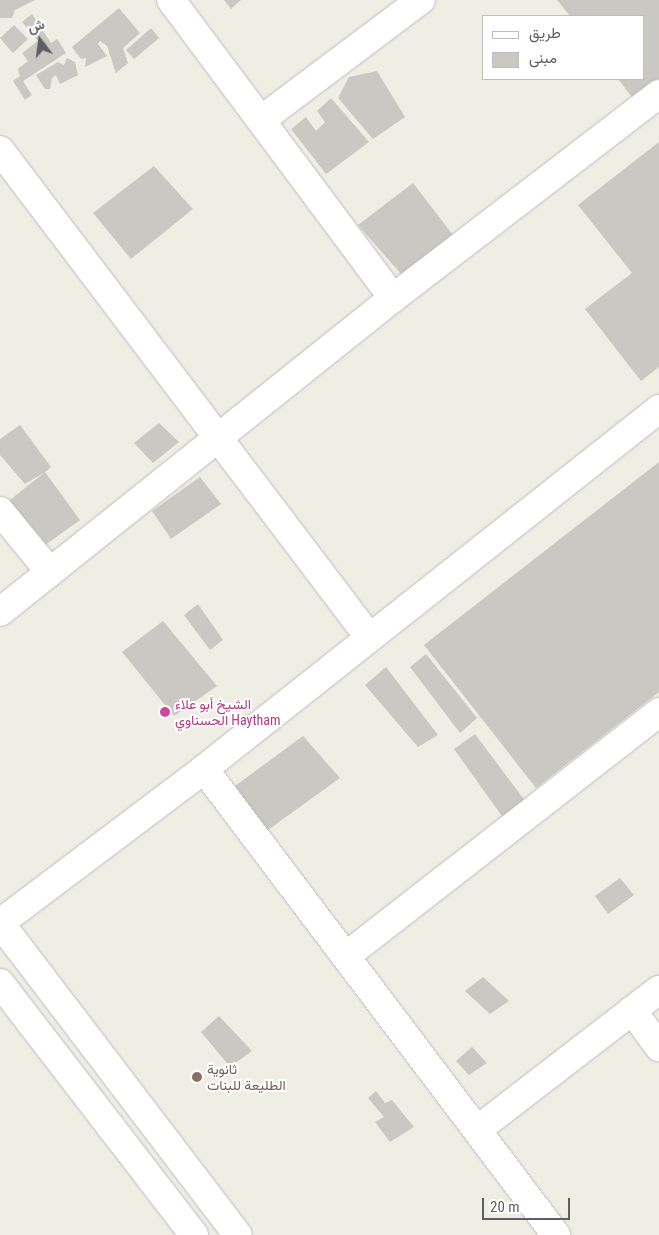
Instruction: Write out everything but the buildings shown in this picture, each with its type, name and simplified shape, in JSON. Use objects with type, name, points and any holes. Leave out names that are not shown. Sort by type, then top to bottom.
[{"type":"street","points":[[171,0],[393,298]]},
{"type":"street","points":[[261,120],[421,0]]},
{"type":"street","points":[[0,612],[220,440],[393,298],[659,94]]},
{"type":"street","points":[[0,150],[369,636]]},
{"type":"street","points":[[238,1235],[0,923],[204,769],[369,636],[659,409]]},
{"type":"street","points":[[0,511],[50,572]]},
{"type":"street","points":[[346,956],[659,712]]},
{"type":"street","points":[[204,769],[556,1235]]},
{"type":"street","points":[[0,983],[194,1235]]},
{"type":"street","points":[[476,1130],[659,990]]},
{"type":"street","points":[[632,1010],[659,1047]]},
{"type":"place","name":"الشيخ أبو علاء الحسناوي Haytham","points":[[165,712]]},
{"type":"place","name":"ثانوية الطليعة للبنات","points":[[197,1077]]}]
